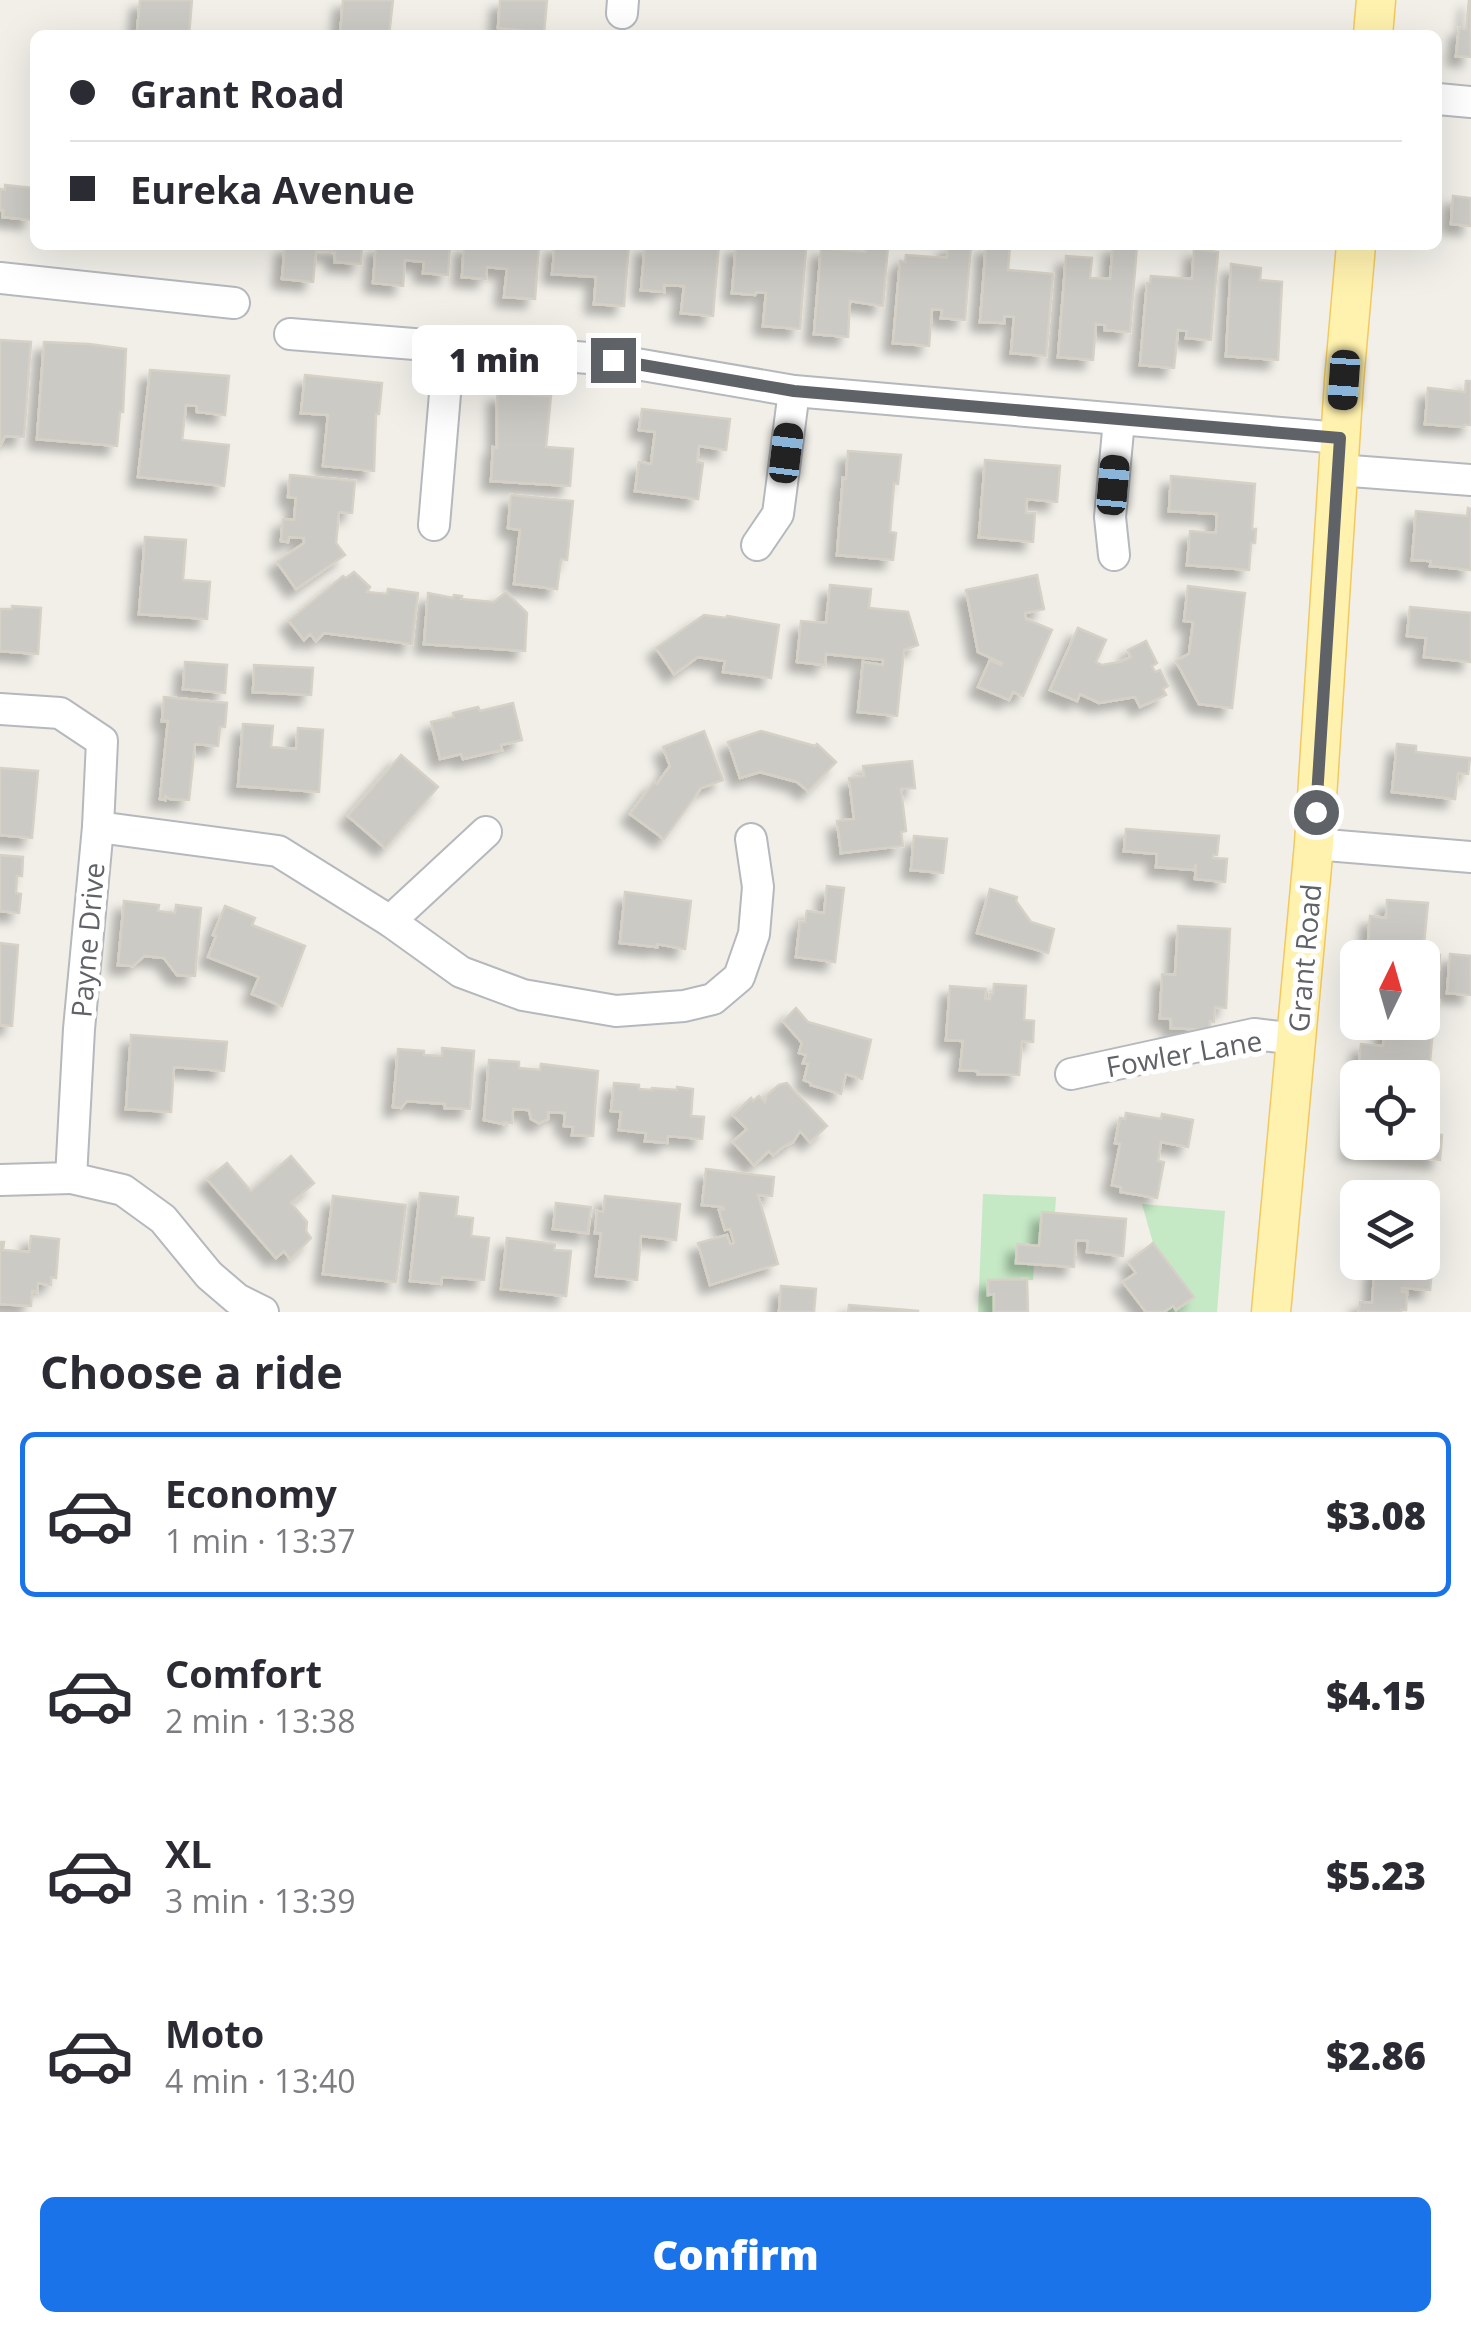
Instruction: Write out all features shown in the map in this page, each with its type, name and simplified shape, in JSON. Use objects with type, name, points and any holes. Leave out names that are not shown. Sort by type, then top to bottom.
[{"type":"main road","points":[[1373,30],[1376,0]]},
{"type":"main road","name":"Grant Road","points":[[1271,1312],[1314,844],[1356,250]]},
{"type":"street","points":[[1442,99],[1471,102]]},
{"type":"street","points":[[0,278],[234,303]]},
{"type":"street","points":[[290,334],[613,360],[794,391],[1119,420],[1340,454],[1471,480]]},
{"type":"street","points":[[434,525],[449,346]]},
{"type":"street","points":[[757,546],[778,514],[794,391]]},
{"type":"street","points":[[1114,555],[1110,517],[1119,420]]},
{"type":"street","name":"Payne Drive","points":[[0,709],[60,713],[102,741],[71,1178]]},
{"type":"street","points":[[98,827],[278,852],[390,920],[461,972],[523,995],[616,1011],[713,1000],[739,977],[754,934],[758,887],[751,839]]},
{"type":"street","points":[[390,920],[486,832]]},
{"type":"street","points":[[1314,844],[1471,858]]},
{"type":"street","name":"Fowler Lane","points":[[1072,1074],[1254,1034],[1297,1039]]},
{"type":"street","points":[[0,1180],[71,1178],[123,1190],[163,1219],[209,1275],[237,1299],[263,1312]]},
{"type":"green space","points":[[983,1194],[1056,1197],[1055,1212],[1042,1212],[1039,1246],[1017,1244],[1016,1262],[1034,1264],[1033,1280],[988,1281],[988,1294],[994,1294],[994,1312],[978,1312]]},
{"type":"green space","points":[[1142,1204],[1225,1211],[1217,1312],[1164,1312],[1173,1306],[1177,1310],[1194,1297],[1153,1243]]},
{"type":"building","points":[[140,0],[192,0],[189,30],[137,30]]},
{"type":"building","points":[[343,0],[393,0],[390,30],[340,30]]},
{"type":"building","points":[[500,0],[547,0],[544,30],[498,28]]},
{"type":"building","points":[[1469,0],[1471,57],[1456,56],[1459,28],[1466,29]]},
{"type":"building","points":[[5,185],[30,188],[30,220],[3,217],[0,189],[5,190]]},
{"type":"building","points":[[1453,196],[1471,198],[1471,226],[1451,224]]},
{"type":"building","points":[[285,250],[362,250],[361,264],[335,262],[335,252],[316,251],[313,282],[282,279]]},
{"type":"building","points":[[376,250],[450,250],[448,275],[423,273],[424,262],[405,260],[403,286],[373,283]]},
{"type":"building","points":[[464,250],[539,250],[535,299],[504,297],[507,269],[487,267],[486,279],[462,277]]},
{"type":"building","points":[[554,250],[629,250],[624,306],[594,304],[596,277],[552,274]]},
{"type":"building","points":[[645,250],[719,250],[713,316],[681,313],[684,286],[664,285],[664,292],[641,290]]},
{"type":"building","points":[[736,250],[806,250],[800,329],[763,326],[766,293],[732,293]]},
{"type":"building","points":[[821,250],[888,250],[883,306],[850,301],[848,337],[814,334]]},
{"type":"building","points":[[948,250],[971,250],[965,320],[941,318],[942,310],[932,309],[929,346],[893,343],[900,261],[905,262],[906,255],[947,258]]},
{"type":"building","points":[[986,250],[1010,250],[1008,270],[1053,274],[1046,356],[1011,353],[1014,317],[1004,316],[1004,323],[980,322]]},
{"type":"building","points":[[1113,250],[1137,250],[1130,332],[1105,330],[1105,325],[1096,324],[1093,360],[1058,357],[1066,256],[1092,258],[1090,278],[1110,279]]},
{"type":"building","points":[[1194,250],[1218,252],[1211,340],[1186,338],[1187,331],[1178,330],[1174,368],[1140,365],[1147,283],[1151,276],[1192,279]]},
{"type":"building","points":[[1231,264],[1261,268],[1260,280],[1282,282],[1278,360],[1226,356]]},
{"type":"building","points":[[0,340],[31,342],[24,437],[5,436],[0,446]]},
{"type":"building","points":[[44,342],[126,349],[117,446],[37,439]]},
{"type":"building","points":[[150,370],[229,376],[225,415],[197,412],[197,406],[186,405],[182,440],[229,445],[224,486],[138,477]]},
{"type":"building","points":[[305,375],[382,383],[376,414],[374,471],[323,466],[328,415],[301,413]]},
{"type":"building","points":[[1466,381],[1471,381],[1471,425],[1425,424],[1428,388],[1465,392]]},
{"type":"building","points":[[497,393],[551,396],[546,447],[573,449],[570,486],[491,481],[493,447],[497,448]]},
{"type":"building","points":[[642,409],[730,419],[726,450],[699,446],[697,462],[703,463],[698,499],[635,491],[639,462],[651,464],[655,432],[639,430]]},
{"type":"building","points":[[848,451],[901,455],[890,532],[896,533],[893,560],[837,555]]},
{"type":"building","points":[[985,460],[1060,466],[1057,502],[1027,499],[1026,513],[1035,513],[1033,542],[979,537]]},
{"type":"building","points":[[290,475],[355,481],[352,513],[339,512],[336,543],[345,555],[296,589],[277,562],[304,543],[304,538],[281,541],[283,519],[294,520],[296,498],[288,497]]},
{"type":"building","points":[[1171,476],[1255,484],[1252,529],[1256,529],[1249,570],[1187,565],[1190,531],[1216,533],[1217,514],[1169,511]]},
{"type":"building","points":[[511,495],[573,501],[567,560],[561,559],[557,589],[514,584],[520,530],[508,528]]},
{"type":"building","points":[[1468,508],[1471,570],[1412,560],[1416,511],[1467,516]]},
{"type":"building","points":[[145,537],[186,540],[183,580],[210,582],[207,619],[139,614]]},
{"type":"building","points":[[354,572],[370,587],[367,592],[387,594],[388,589],[418,593],[412,644],[324,633],[316,641],[310,634],[304,640],[289,621],[343,576]]},
{"type":"building","points":[[1037,575],[1044,609],[1025,613],[1026,619],[1052,630],[1023,696],[1013,692],[1009,700],[978,687],[990,660],[1002,663],[978,652],[966,590]]},
{"type":"building","points":[[830,585],[871,589],[869,608],[908,612],[918,645],[904,650],[897,716],[858,712],[863,662],[883,665],[883,660],[826,654],[825,665],[797,662],[801,621],[826,623]]},
{"type":"building","points":[[1188,586],[1245,593],[1232,708],[1199,704],[1176,661],[1189,654],[1193,622],[1184,621]]},
{"type":"building","points":[[506,592],[527,613],[525,651],[424,644],[428,593],[494,602]]},
{"type":"building","points":[[1410,607],[1471,613],[1471,662],[1424,657],[1426,638],[1407,636]]},
{"type":"building","points":[[41,608],[38,654],[0,651],[0,609]]},
{"type":"building","points":[[704,615],[779,625],[771,678],[723,672],[725,661],[698,657],[674,674],[656,648]]},
{"type":"building","points":[[1078,628],[1106,640],[1096,662],[1102,665],[1131,657],[1128,650],[1146,641],[1157,663],[1152,666],[1155,672],[1160,670],[1168,686],[1163,689],[1166,695],[1140,707],[1135,697],[1099,703],[1080,694],[1077,701],[1050,690]]},
{"type":"building","points":[[185,662],[227,665],[225,693],[183,689]]},
{"type":"building","points":[[254,665],[313,668],[311,695],[253,692]]},
{"type":"building","points":[[164,697],[227,703],[218,746],[195,744],[189,800],[165,796],[165,800],[160,799],[168,721],[162,721]]},
{"type":"building","points":[[513,703],[522,740],[501,745],[502,750],[463,759],[461,754],[440,759],[431,722],[478,707],[480,711]]},
{"type":"building","points":[[243,724],[273,726],[271,747],[296,749],[298,728],[323,730],[319,792],[238,786]]},
{"type":"building","points":[[704,731],[723,780],[701,788],[664,839],[630,814],[670,766],[663,747]]},
{"type":"building","points":[[761,731],[817,744],[836,762],[808,791],[797,782],[760,772],[740,778],[728,742]]},
{"type":"building","points":[[1397,744],[1416,746],[1416,752],[1470,758],[1468,774],[1458,773],[1455,799],[1392,792]]},
{"type":"building","points":[[401,755],[438,787],[385,848],[348,816]]},
{"type":"building","points":[[912,761],[915,788],[901,789],[906,831],[901,832],[903,846],[841,853],[837,821],[854,819],[849,778],[864,776],[863,766]]},
{"type":"building","points":[[0,768],[38,771],[32,838],[0,835]]},
{"type":"building","points":[[1126,829],[1219,836],[1217,855],[1213,858],[1227,859],[1225,882],[1195,879],[1196,864],[1194,870],[1156,867],[1157,854],[1124,851]]},
{"type":"building","points":[[914,836],[947,839],[943,873],[911,870]]},
{"type":"building","points":[[0,855],[23,857],[22,876],[17,876],[16,893],[21,894],[19,913],[0,911]]},
{"type":"building","points":[[827,886],[844,888],[835,962],[796,957],[800,922],[805,922],[807,911],[824,913]]},
{"type":"building","points":[[990,889],[1017,897],[1031,922],[1054,929],[1048,953],[977,933]]},
{"type":"building","points":[[625,892],[691,901],[685,949],[620,943]]},
{"type":"building","points":[[1387,900],[1428,903],[1424,940],[1368,940],[1370,916],[1386,918]]},
{"type":"building","points":[[124,901],[159,905],[158,911],[175,913],[176,905],[201,908],[195,976],[177,975],[164,958],[144,956],[133,966],[118,965]]},
{"type":"building","points":[[225,906],[255,918],[252,925],[305,946],[282,1006],[252,994],[259,977],[208,957]]},
{"type":"building","points":[[1178,926],[1230,929],[1226,1008],[1215,1007],[1209,1030],[1171,1028],[1171,1019],[1160,1018],[1162,974],[1175,975]]},
{"type":"building","points":[[0,943],[18,945],[12,1026],[0,1025]]},
{"type":"building","points":[[1450,954],[1471,956],[1471,995],[1447,993]]},
{"type":"building","points":[[994,984],[1026,986],[1024,1020],[1034,1021],[1033,1042],[1022,1041],[1019,1075],[960,1070],[963,1041],[946,1040],[950,986],[986,989],[985,999],[990,999]]},
{"type":"building","points":[[796,1008],[808,1022],[871,1040],[862,1079],[846,1074],[841,1094],[804,1080],[808,1064],[803,1063],[806,1055],[799,1053],[802,1043],[783,1021]]},
{"type":"building","points":[[131,1035],[227,1042],[224,1071],[174,1067],[171,1112],[126,1109]]},
{"type":"building","points":[[1384,1040],[1432,1040],[1430,1060],[1359,1060],[1361,1044],[1383,1046]]},
{"type":"building","points":[[442,1048],[474,1051],[470,1109],[407,1101],[401,1108],[393,1107],[398,1049],[442,1056]]},
{"type":"building","points":[[489,1060],[519,1062],[519,1068],[540,1070],[541,1064],[598,1071],[593,1136],[572,1135],[573,1127],[564,1126],[565,1113],[548,1112],[548,1119],[539,1123],[531,1119],[529,1110],[513,1109],[512,1123],[484,1120]]},
{"type":"building","points":[[614,1083],[652,1090],[693,1089],[691,1116],[704,1117],[702,1139],[668,1136],[667,1143],[645,1141],[646,1133],[619,1130],[621,1112],[611,1111]]},
{"type":"building","points":[[787,1083],[827,1126],[810,1142],[800,1131],[793,1142],[773,1155],[769,1151],[754,1165],[733,1142],[747,1129],[733,1115],[751,1098],[753,1101],[759,1096],[765,1102],[767,1095]]},
{"type":"building","points":[[1126,1113],[1193,1120],[1188,1147],[1161,1142],[1158,1161],[1164,1162],[1157,1198],[1121,1192],[1121,1187],[1112,1185],[1120,1144],[1115,1143],[1120,1118],[1125,1119]]},
{"type":"building","points":[[291,1156],[314,1183],[291,1203],[307,1222],[306,1231],[311,1238],[290,1259],[284,1251],[276,1258],[207,1179],[227,1163],[251,1191]]},
{"type":"building","points":[[706,1169],[774,1177],[772,1196],[758,1195],[778,1264],[710,1285],[698,1243],[727,1235],[730,1244],[734,1243],[730,1229],[725,1230],[719,1210],[723,1207],[702,1205]]},
{"type":"building","points":[[420,1193],[458,1197],[456,1216],[473,1218],[471,1236],[489,1238],[484,1280],[442,1277],[441,1284],[410,1281]]},
{"type":"building","points":[[333,1196],[406,1205],[396,1282],[323,1274]]},
{"type":"building","points":[[605,1196],[680,1204],[676,1240],[641,1236],[637,1280],[596,1276],[601,1233],[595,1233],[597,1211],[603,1212]]},
{"type":"building","points":[[556,1203],[591,1207],[588,1233],[553,1229]]},
{"type":"building","points":[[1042,1212],[1126,1219],[1123,1256],[1087,1252],[1088,1241],[1076,1240],[1074,1267],[1016,1263],[1017,1244],[1039,1246]]},
{"type":"building","points":[[31,1236],[59,1239],[56,1278],[51,1277],[51,1285],[38,1283],[37,1292],[32,1291],[31,1306],[0,1304],[0,1242],[4,1242],[3,1250],[29,1252]]},
{"type":"building","points":[[507,1238],[555,1244],[554,1250],[571,1251],[566,1296],[501,1289]]},
{"type":"building","points":[[1153,1243],[1194,1297],[1176,1310],[1173,1306],[1164,1312],[1146,1312],[1123,1282],[1136,1273],[1128,1262]]},
{"type":"building","points":[[1027,1279],[1028,1312],[994,1312],[994,1294],[988,1295],[988,1280]]},
{"type":"building","points":[[1374,1280],[1431,1280],[1430,1290],[1402,1288],[1402,1292],[1407,1292],[1406,1310],[1401,1312],[1359,1312],[1360,1302],[1372,1303]]},
{"type":"building","points":[[781,1286],[816,1289],[814,1312],[779,1312]]},
{"type":"building","points":[[849,1305],[918,1311],[918,1312],[848,1312]]},
{"type":"route","points":[[613,360],[794,391],[1340,438],[1316,812]]}]
